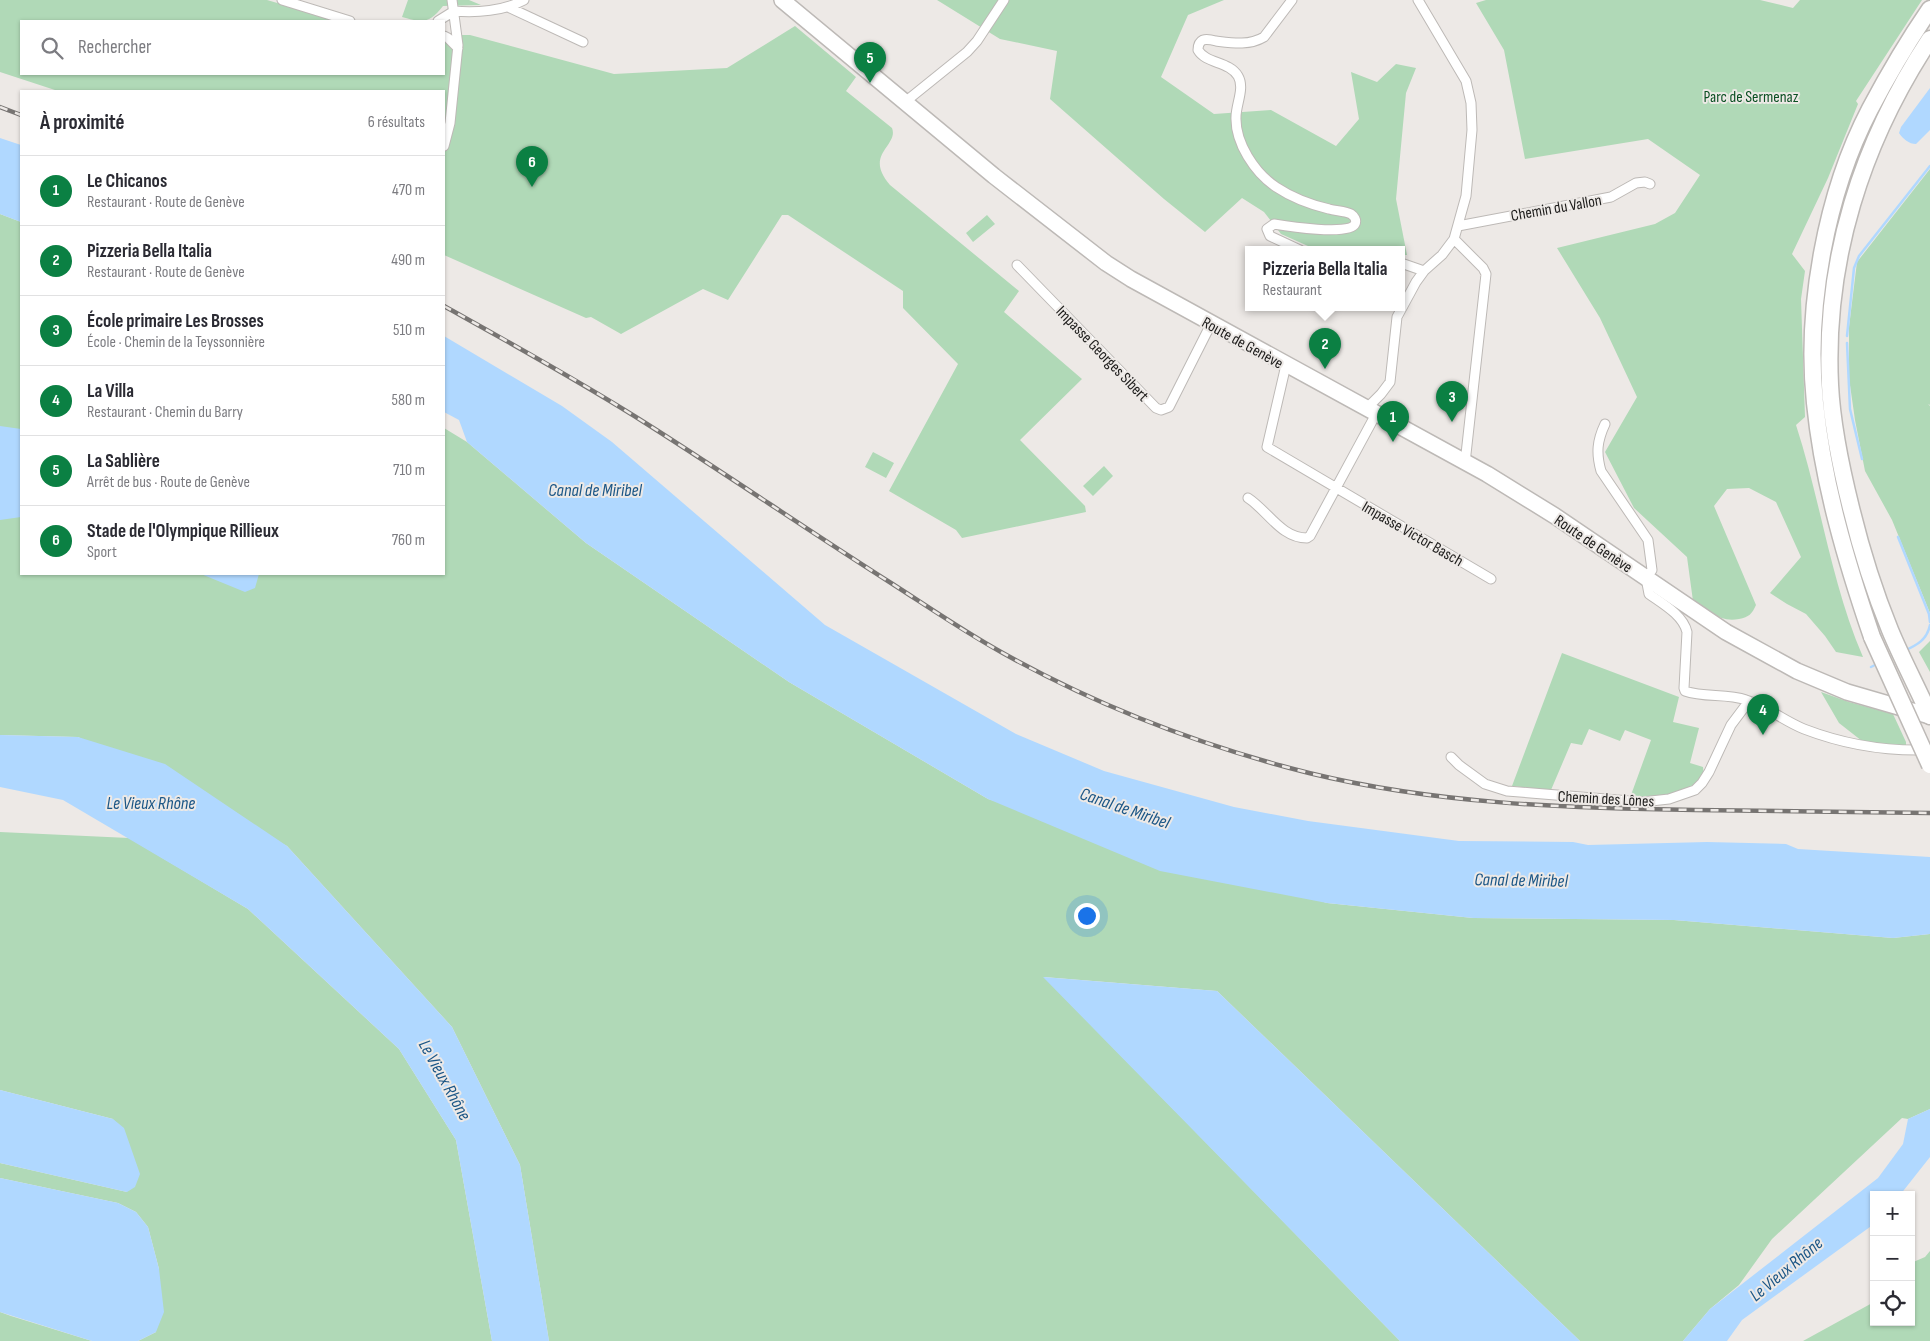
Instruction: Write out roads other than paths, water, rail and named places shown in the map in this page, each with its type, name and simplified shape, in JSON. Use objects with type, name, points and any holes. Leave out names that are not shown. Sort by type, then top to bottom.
[{"type":"highway","points":[[1930,9],[1911,37],[1869,111],[1836,197],[1829,223],[1816,299],[1813,351],[1814,401],[1820,443],[1843,546],[1872,637],[1930,765]]},
{"type":"highway","points":[[1930,39],[1916,60],[1888,111],[1860,177],[1840,247],[1831,312],[1830,386],[1840,460],[1857,532],[1890,630],[1930,716]]},
{"type":"main road","name":"Route de Genève","points":[[782,0],[1001,182],[1106,263],[1157,294],[1465,463],[1554,516],[1726,632],[1787,666],[1847,692],[1930,716]]},
{"type":"street","points":[[282,0],[347,20]]},
{"type":"street","points":[[445,142],[450,123],[458,48],[452,0]]},
{"type":"street","points":[[440,20],[454,11],[469,12],[508,6],[524,0]]},
{"type":"street","points":[[906,102],[967,52],[977,41],[1004,0]]},
{"type":"street","points":[[1291,246],[1270,236],[1267,229],[1274,224],[1346,230],[1352,228],[1355,224],[1353,215],[1327,209],[1282,191],[1274,186],[1258,170],[1250,160],[1239,137],[1236,116],[1241,87],[1238,75],[1226,66],[1204,57],[1198,50],[1198,45],[1201,40],[1206,39],[1236,43],[1257,41],[1264,37],[1292,0]]},
{"type":"street","points":[[1405,302],[1424,271],[1442,255],[1454,239],[1466,196],[1472,130],[1471,103],[1466,81],[1418,0]]},
{"type":"street","points":[[508,6],[582,42]]},
{"type":"street","points":[[445,36],[458,48]]},
{"type":"street","name":"Chemin du Vallon","points":[[1458,226],[1611,197],[1636,183],[1645,182],[1650,184]]},
{"type":"street","points":[[1454,239],[1483,268],[1486,274],[1465,463]]},
{"type":"street","points":[[1405,264],[1424,271]]},
{"type":"street","name":"Impasse Georges Sibert","points":[[1017,265],[1156,408],[1161,410],[1169,407],[1211,324]]},
{"type":"street","points":[[1248,498],[1290,534],[1302,538],[1310,536],[1336,488],[1371,411],[1390,382],[1397,317],[1400,311]]},
{"type":"street","name":"Impasse Victor Basch","points":[[1286,365],[1267,447],[1491,579]]},
{"type":"street","points":[[1606,424],[1597,442],[1598,461],[1601,471],[1648,540],[1652,570],[1646,578],[1649,594],[1684,623],[1687,632],[1685,691],[1749,701],[1773,711],[1788,722],[1804,729],[1861,745],[1888,749],[1930,750]]},
{"type":"street","name":"Chemin des Lônes","points":[[1451,757],[1485,784],[1508,790],[1642,802],[1669,799],[1695,790],[1702,783],[1731,725],[1749,701]]},
{"type":"water","points":[[1930,88],[1930,130],[1916,144],[1911,143],[1899,133],[1901,127]]},
{"type":"water","points":[[0,138],[20,145],[20,222],[0,214]]},
{"type":"water","name":"Canal de Miribel","points":[[445,337],[562,406],[612,442],[825,625],[1016,734],[1104,771],[1234,807],[1308,821],[1459,841],[1573,842],[1588,845],[1707,842],[1786,844],[1798,849],[1930,857],[1930,934],[1893,938],[1674,920],[1473,918],[1327,903],[1160,871],[988,799],[789,682],[586,543],[467,442],[459,420],[445,413]]},
{"type":"water","points":[[0,426],[20,429],[20,517],[0,520]]},
{"type":"water","points":[[203,575],[259,575],[255,588],[245,592]]},
{"type":"water","name":"Le Vieux Rhône","points":[[0,735],[78,737],[165,764],[287,846],[452,1027],[520,1165],[549,1341],[492,1341],[456,1140],[399,1049],[248,909],[63,800],[0,787]]},
{"type":"water","points":[[1043,977],[1217,991],[1580,1341],[1400,1341]]},
{"type":"water","points":[[0,1090],[113,1119],[124,1128],[140,1174],[135,1187],[127,1192],[0,1163]]},
{"type":"water","points":[[1930,1109],[1930,1157],[1903,1191],[1870,1191],[1870,1227],[1742,1320],[1727,1341],[1683,1341],[1710,1309],[1878,1178],[1903,1144],[1908,1119]]},
{"type":"water","points":[[0,1178],[118,1203],[136,1212],[148,1227],[159,1269],[164,1312],[156,1332],[138,1341],[92,1341],[0,1312]]},
{"type":"waterway","points":[[1847,336],[1854,268],[1859,256],[1930,166]]},
{"type":"waterway","points":[[1847,343],[1850,409],[1862,459]]},
{"type":"waterway","points":[[1898,537],[1929,614],[1930,622]]},
{"type":"waterway","points":[[1904,651],[1921,641],[1929,630],[1930,625]]},
{"type":"waterway","points":[[1871,667],[1877,664]]},
{"type":"railway","points":[[0,107],[20,115]]},
{"type":"railway","points":[[445,307],[622,408],[987,644],[1037,672],[1112,707],[1190,737],[1309,773],[1405,792],[1453,798],[1598,808],[1930,813]]},
{"type":"place","name":"La Sablière","points":[[870,83]]},
{"type":"place","name":"Stade de l'Olympique Rillieux","points":[[532,187]]},
{"type":"place","name":"Pizzeria Bella Italia","points":[[1325,369]]},
{"type":"place","name":"École primaire Les Brosses","points":[[1452,422]]},
{"type":"place","name":"Le Chicanos","points":[[1393,442]]},
{"type":"place","name":"La Villa","points":[[1763,735]]},
{"type":"park label","name":"Parc de Sermenaz","points":[[1751,96]]}]
